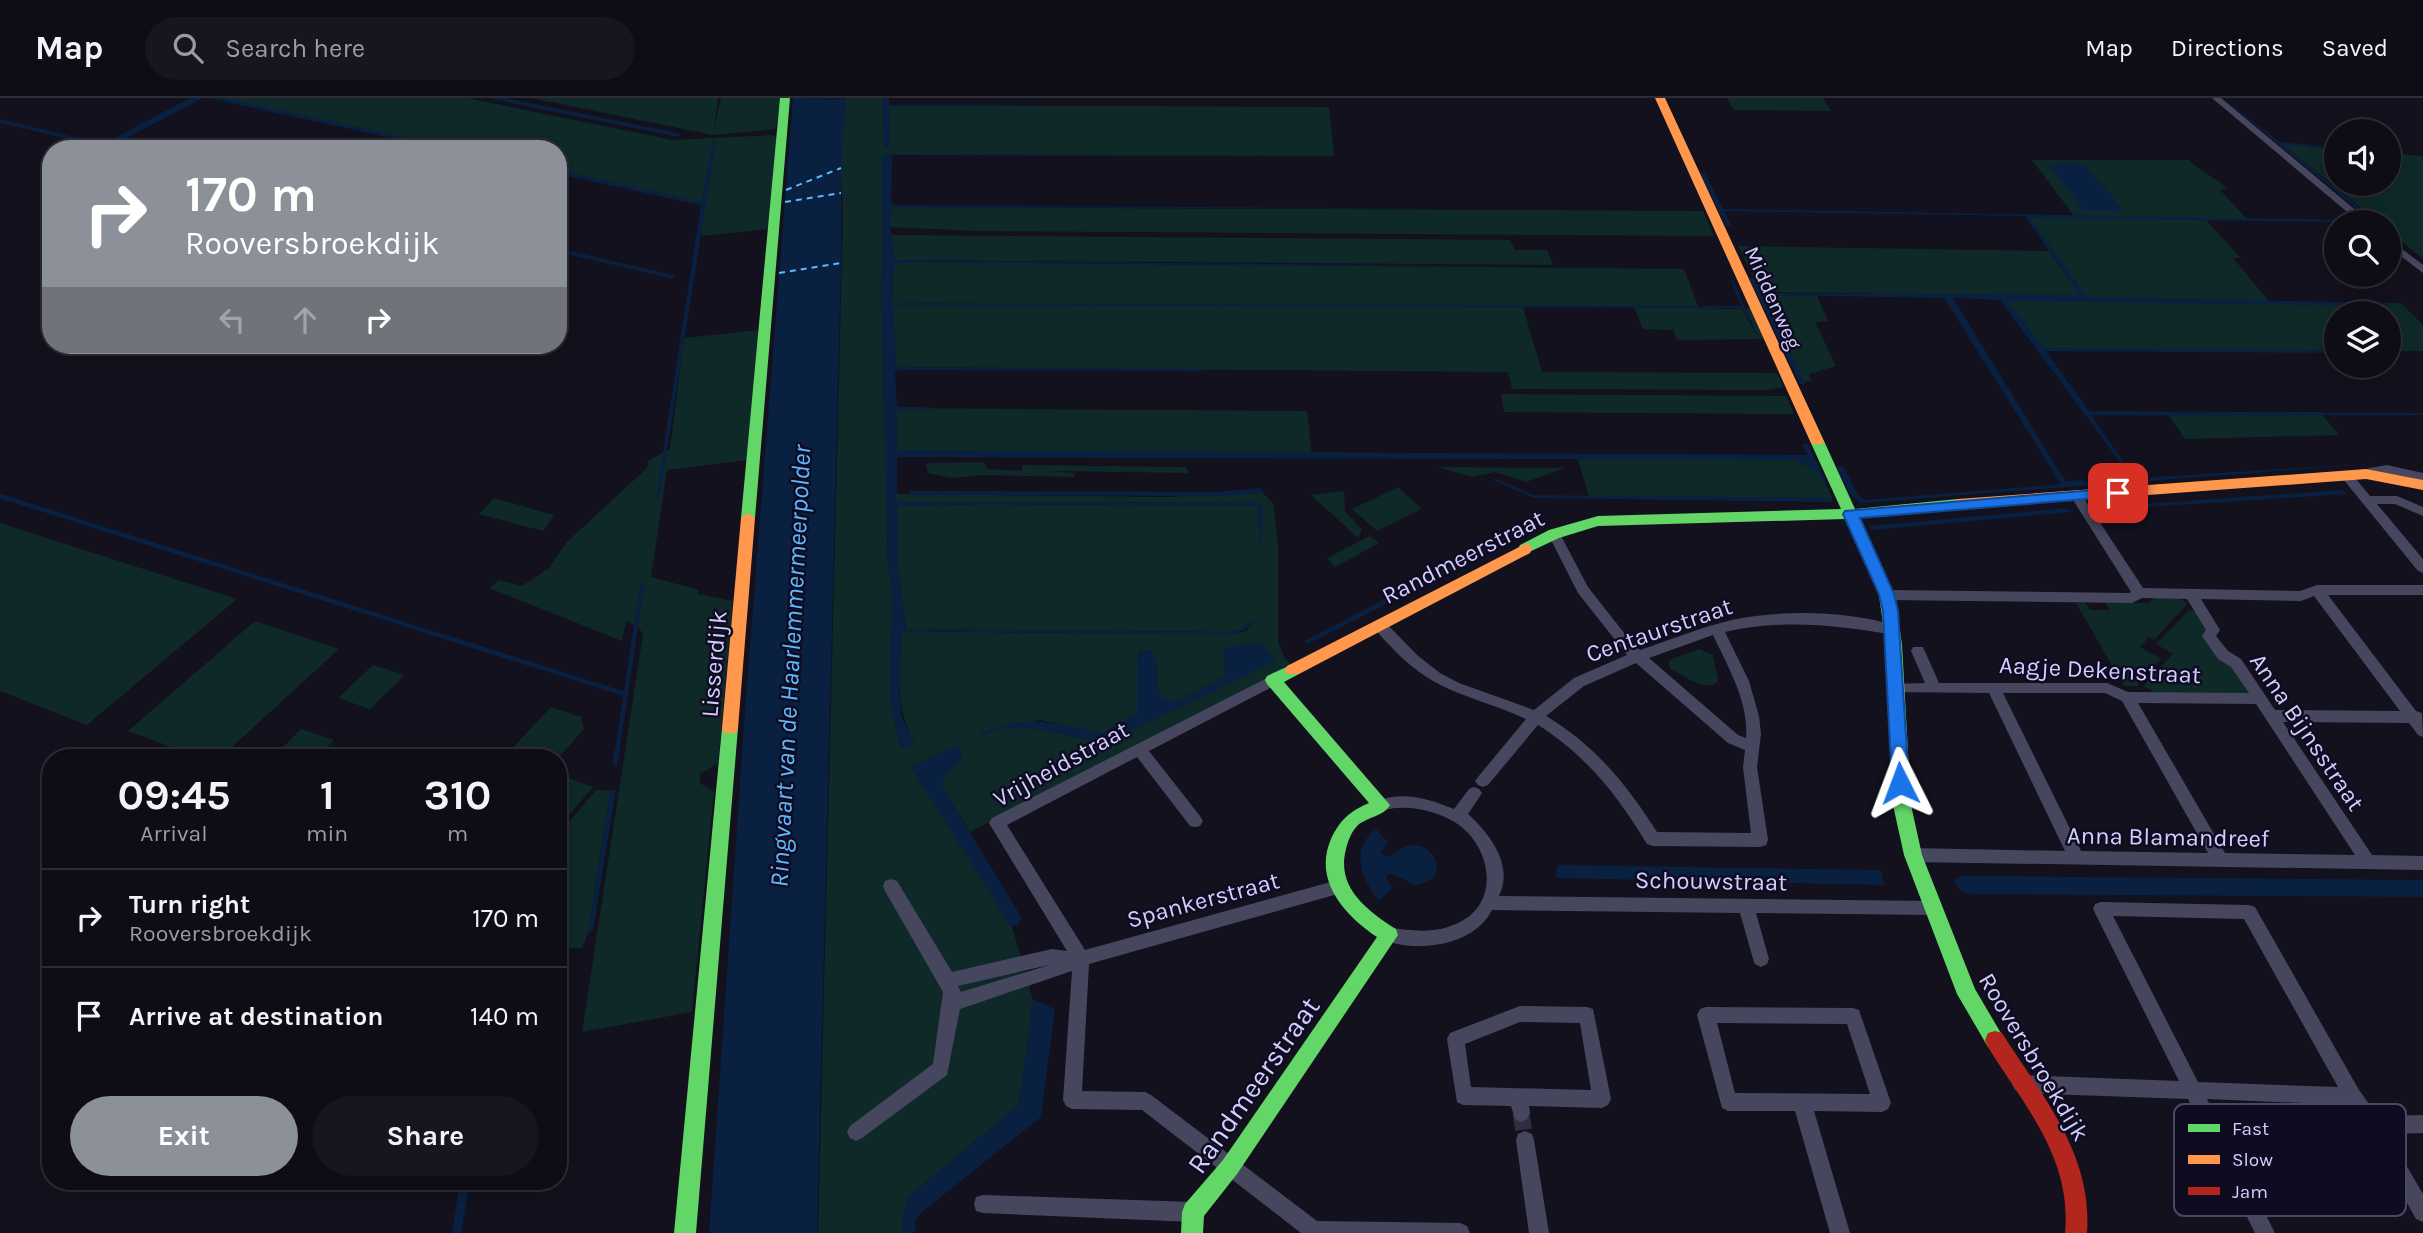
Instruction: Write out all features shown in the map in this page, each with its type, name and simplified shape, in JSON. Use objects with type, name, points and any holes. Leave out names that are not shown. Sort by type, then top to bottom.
[{"type":"street","name":"Lisserdijk","points":[[685,1233],[785,98]]},
{"type":"street","name":"Middenweg","points":[[1660,98],[1850,514]]},
{"type":"street","points":[[2216,98],[2351,210]]},
{"type":"street","points":[[2401,252],[2423,270]]},
{"type":"street","points":[[1850,514],[2366,474],[2419,480]]},
{"type":"street","points":[[2347,476],[2423,568]]},
{"type":"street","points":[[2076,495],[2139,593]]},
{"type":"street","points":[[2367,500],[2397,500],[2423,512]]},
{"type":"street","name":"Randmeerstraat","points":[[1273,680],[1554,534],[1598,521],[1724,520],[1850,514]]},
{"type":"street","name":"Rooversbroekdijk","points":[[1850,514],[1887,594],[1893,630],[1902,805],[1913,855],[1967,994],[2021,1084],[2055,1133],[2070,1163],[2079,1220],[2076,1233]]},
{"type":"street","points":[[1554,534],[1583,590],[1637,657],[1733,739],[1752,747]]},
{"type":"street","points":[[1887,594],[2132,598],[2139,593],[2301,596],[2317,590],[2423,590]]},
{"type":"street","points":[[2317,590],[2418,717],[2423,731]]},
{"type":"street","name":"Anna Bijnsstraat","points":[[2191,594],[2213,630],[2210,636],[2223,655],[2236,663],[2368,862]]},
{"type":"street","name":"Centaurstraat","points":[[1458,816],[1478,787],[1536,718],[1579,682],[1637,657],[1717,630],[1750,622],[1825,620],[1893,630]]},
{"type":"street","points":[[1380,626],[1431,675],[1447,685],[1495,700],[1536,718],[1581,748],[1600,764],[1625,793],[1653,839],[1760,840],[1750,766],[1752,716],[1745,688],[1717,630]]},
{"type":"street","points":[[1918,651],[1934,688]]},
{"type":"street","points":[[1273,680],[1381,806]]},
{"type":"street","name":"Vrijheidstraat","points":[[1081,959],[997,823],[1273,680]]},
{"type":"street","points":[[1993,687],[2077,859]]},
{"type":"street","name":"Aagje Dekenstraat","points":[[1895,688],[2107,688],[2127,697],[2260,699]]},
{"type":"street","points":[[2127,697],[2221,861]]},
{"type":"street","points":[[2272,716],[2418,717]]},
{"type":"street","points":[[1139,749],[1195,821]]},
{"type":"street","points":[[1412,801],[1445,808],[1469,823],[1487,843],[1495,862],[1496,888],[1487,911],[1468,928],[1436,940],[1407,939],[1389,934],[1363,920],[1344,900],[1333,864],[1340,836],[1356,818],[1381,806],[1412,801]]},
{"type":"street","name":"Anna Blamandreef","points":[[1913,855],[2423,863]]},
{"type":"street","points":[[856,1132],[941,1069],[952,1003],[948,981],[891,886]]},
{"type":"street","name":"Spankerstraat","points":[[952,1003],[1055,971],[1081,959],[1338,887]]},
{"type":"street","name":"Schouwstraat","points":[[1490,903],[1932,908]]},
{"type":"street","points":[[1746,906],[1761,959]]},
{"type":"street","points":[[2200,1104],[2101,909],[2249,912],[2359,1104]]},
{"type":"street","name":"Randmeerstraat","points":[[1192,1233],[1193,1212],[1230,1167],[1389,934]]},
{"type":"street","name":"Spankerstraat","points":[[948,981],[1052,957],[1081,959]]},
{"type":"street","points":[[1081,959],[1072,1100],[1145,1101],[1314,1231],[1460,1233]]},
{"type":"street","points":[[1520,1014],[1587,1015],[1602,1099],[1520,1105],[1463,1096],[1456,1039],[1520,1014]]},
{"type":"street","points":[[1706,1015],[1853,1016],[1882,1103],[1802,1103],[1728,1102],[1706,1015]]},
{"type":"street","points":[[2021,1084],[2353,1096]]},
{"type":"street","points":[[1802,1103],[1839,1233]]},
{"type":"street","points":[[1525,1140],[1539,1233]]},
{"type":"street","points":[[2406,1182],[2423,1212]]},
{"type":"street","points":[[983,1204],[1193,1212]]},
{"type":"street","points":[[2256,1216],[2265,1233]]},
{"type":"green space","points":[[216,98],[467,98],[672,140],[772,135],[777,137],[769,229],[701,236],[704,203],[567,174],[567,140],[409,140]]},
{"type":"green space","points":[[532,98],[718,98],[714,130],[721,98],[781,98],[776,129],[713,135]]},
{"type":"green space","points":[[845,98],[886,98],[889,105],[1329,107],[1334,156],[887,155],[888,207],[1703,211],[1714,236],[975,231],[888,227],[881,282],[888,564],[892,585],[893,624],[890,699],[914,744],[903,715],[899,689],[902,631],[1234,635],[1247,630],[1254,620],[1238,631],[1227,632],[906,629],[898,568],[898,506],[1257,506],[1258,510],[1263,509],[1260,503],[896,502],[897,494],[1165,497],[1263,493],[1273,503],[1278,543],[1278,642],[1292,666],[970,832],[943,788],[943,777],[963,757],[957,745],[911,767],[1012,926],[1033,1000],[1019,1105],[909,1196],[902,1218],[903,1233],[818,1233],[843,215],[840,157]],"holes":[[[1243,644],[1262,644],[1274,661],[1107,743],[1036,729],[997,729],[1041,720],[1103,734],[1137,714],[1137,664],[1140,650],[1150,650],[1153,656],[1162,699],[1176,702],[1225,677],[1224,650]]]},
{"type":"green space","points":[[1727,98],[1823,98],[1831,111],[1734,110]]},
{"type":"green space","points":[[2282,144],[2324,148],[2324,178]]},
{"type":"green space","points":[[2401,154],[2423,156],[2423,259],[2401,241],[2401,210],[2364,210],[2347,196],[2401,196]]},
{"type":"green space","points":[[2032,160],[2189,160],[2228,189],[2220,190],[2247,219],[2205,219],[2241,258],[2233,258],[2269,301],[2324,302],[2324,351],[2041,349],[2004,299],[2087,298],[2029,217],[2074,216]]},
{"type":"green space","points":[[888,235],[1510,240],[1515,250],[1547,250],[1553,265],[898,260],[894,259]]},
{"type":"green space","points":[[1738,246],[2049,251],[2081,296],[1761,292]]},
{"type":"green space","points":[[894,264],[1684,269],[1698,306],[1493,306],[1523,307],[1542,372],[1777,373],[1784,387],[1769,390],[1512,389],[1508,372],[896,367],[893,307],[898,305],[1110,305],[896,303],[892,302]]},
{"type":"green space","points":[[1762,295],[1817,296],[1828,321],[1815,322],[1836,366],[1809,374],[1812,381],[1803,381]]},
{"type":"green space","points":[[2401,303],[2423,325],[2423,351],[2401,351]]},
{"type":"green space","points":[[1634,307],[1742,309],[1757,336],[1746,308],[1751,308],[1764,339],[1677,340],[1673,330],[1643,329]]},
{"type":"green space","points":[[759,330],[747,460],[667,470],[651,577],[699,590],[698,594],[733,601],[718,763],[700,774],[700,783],[714,792],[692,1012],[582,1032],[643,634],[638,627],[626,621],[622,641],[489,588],[499,580],[522,586],[549,568],[567,542],[647,468],[648,461],[670,449],[684,338]]},
{"type":"green space","points":[[1501,394],[1786,396],[1794,414],[1504,412]]},
{"type":"green space","points":[[894,408],[1307,411],[1312,455],[897,450]]},
{"type":"green space","points":[[2167,412],[2320,412],[2339,435],[2185,439]]},
{"type":"green space","points":[[1577,456],[1814,457],[1832,498],[1589,497]]},
{"type":"green space","points":[[984,462],[987,469],[1022,471],[1022,465],[1186,467],[1189,473],[1050,471],[1074,473],[1074,477],[980,475],[953,478],[928,473],[926,463]]},
{"type":"green space","points":[[1437,467],[1565,468],[1526,482],[1495,472],[1473,477]]},
{"type":"green space","points":[[1398,487],[1422,509],[1377,531],[1352,509]]},
{"type":"green space","points":[[1344,491],[1345,511],[1362,530],[1358,538],[1311,495]]},
{"type":"green space","points":[[494,498],[554,515],[543,531],[479,514]]},
{"type":"green space","points":[[0,523],[237,599],[87,725],[0,691]]},
{"type":"green space","points":[[1370,536],[1379,543],[1335,567],[1327,558]]},
{"type":"green space","points":[[2155,597],[2177,598],[2188,603],[2154,640],[2149,637],[2140,647],[2161,659],[2138,683],[2139,686],[2124,686],[2076,603],[2085,603],[2090,610],[2110,610],[2105,602],[2149,603]]},
{"type":"green space","points":[[2190,609],[2197,613],[2252,697],[2154,696],[2150,689],[2146,688],[2144,685],[2173,654],[2156,644]]},
{"type":"green space","points":[[255,621],[339,649],[230,749],[177,749],[128,731]]},
{"type":"green space","points":[[1699,649],[1713,655],[1718,681],[1713,684],[1695,682],[1671,669],[1669,665],[1669,660]]},
{"type":"green space","points":[[373,665],[405,675],[370,709],[338,698]]},
{"type":"green space","points":[[551,707],[581,717],[584,729],[566,749],[512,749]]},
{"type":"green space","points":[[301,729],[334,740],[326,749],[281,749]]},
{"type":"green space","points":[[567,777],[593,787],[567,817]]},
{"type":"green space","points":[[596,790],[610,791],[588,933],[582,948],[567,947],[567,824]]},
{"type":"water","points":[[190,98],[203,98],[123,140],[111,140]]},
{"type":"water","name":"Ringvaart van de Haarlemmermeerpolder","points":[[793,98],[846,99],[841,168],[841,263],[817,1233],[709,1233],[745,711]]},
{"type":"water","points":[[882,98],[889,98],[890,105],[1060,106],[889,107],[890,147],[884,148]]},
{"type":"water","points":[[2222,98],[2280,142],[2324,146],[2283,145],[2324,179],[2324,182]]},
{"type":"water","points":[[713,140],[716,141],[659,499],[656,498],[701,205],[698,203],[702,202]]},
{"type":"water","points":[[883,154],[1316,156],[892,155],[891,203],[895,205],[1506,209],[893,207],[890,220],[894,258],[898,260],[1721,269],[902,262],[894,265],[892,302],[896,303],[1741,306],[1733,280],[1758,336],[1743,309],[1736,308],[898,305],[893,307],[896,367],[1208,369],[902,370],[895,372],[897,407],[937,407],[897,410],[897,450],[1807,455],[1802,443],[1808,444],[1827,483],[1823,484],[1818,473],[1794,460],[897,457],[897,502],[1260,503],[1263,509],[1262,543],[1257,506],[898,506],[898,568],[906,629],[1227,632],[1238,631],[1254,620],[1258,622],[1234,635],[902,631],[899,690],[902,718],[915,744],[900,748],[889,683],[892,598],[888,564],[881,282]]},
{"type":"water","points":[[2048,164],[2084,164],[2124,211],[2085,211]]},
{"type":"water","points":[[1705,173],[1723,209],[2324,220],[2030,218],[2087,297],[2324,302],[2324,305],[2007,301],[2044,348],[2324,350],[2324,353],[2046,351],[2089,411],[2423,415],[2091,415],[2132,474],[2141,478],[2382,463],[2111,484],[2108,481],[2131,477],[2000,300],[1953,298],[2066,481],[2081,480],[2093,485],[1862,503],[1851,495],[1836,467],[1843,466],[1858,495],[1866,500],[2061,484],[1944,298],[1763,295],[1806,384],[1800,384],[1749,278],[1755,278],[1760,292],[1763,293],[2080,295],[2025,216],[1725,211],[1731,226],[1726,226],[1700,174]]},
{"type":"water","points":[[2341,196],[2345,196],[2362,210],[2358,210]]},
{"type":"water","points":[[1495,478],[1533,495],[1832,498],[1832,502],[1533,498],[1494,480]]},
{"type":"water","points":[[1261,488],[1263,493],[1219,496],[908,495],[910,491],[1219,492]]},
{"type":"water","points":[[2343,490],[2347,494],[2101,510],[2101,507]]},
{"type":"water","points":[[2067,508],[2072,512],[1871,530],[1869,526]]},
{"type":"water","points":[[1519,530],[1521,535],[1308,644],[1304,641]]},
{"type":"water","points":[[1243,644],[1262,644],[1275,661],[1107,743],[1036,729],[997,729],[983,736],[981,733],[1013,723],[1042,722],[1103,733],[1137,713],[1137,664],[1140,650],[1150,650],[1153,656],[1162,699],[1176,702],[1225,677],[1224,650]]},
{"type":"water","points":[[957,745],[963,757],[943,777],[943,788],[1022,918],[1018,924],[1011,927],[911,767]]},
{"type":"water","points":[[616,789],[593,930],[588,933],[610,791]]},
{"type":"water","points":[[1376,829],[1388,842],[1381,854],[1388,857],[1409,845],[1428,851],[1436,863],[1437,871],[1433,877],[1415,885],[1390,873],[1386,878],[1393,887],[1379,901],[1363,874],[1360,855],[1368,837]]},
{"type":"water","points":[[1557,865],[1881,870],[1884,885],[1556,878]]},
{"type":"water","points":[[1956,878],[2423,880],[2423,897],[1971,894],[1961,891],[1955,883]]},
{"type":"water","points":[[1033,1000],[1055,1009],[1041,1117],[922,1212],[916,1220],[915,1233],[903,1233],[902,1219],[909,1196],[1019,1105]]},
{"type":"water","points":[[459,1190],[468,1190],[461,1233],[452,1233]]},
{"type":"waterway","points":[[216,98],[409,140]]},
{"type":"waterway","points":[[496,98],[678,135]]},
{"type":"waterway","points":[[0,121],[80,140]]},
{"type":"waterway","points":[[567,174],[699,203]]},
{"type":"waterway","points":[[567,252],[673,277]]},
{"type":"waterway","points":[[0,496],[625,694]]},
{"type":"waterway","points":[[617,753],[642,586]]},
{"type":"waterway","points":[[615,763],[617,751]]},
{"type":"ferry route","points":[[786,190],[841,168]]},
{"type":"ferry route","points":[[785,202],[841,193]]},
{"type":"ferry route","points":[[779,273],[841,263]]},
{"type":"tunnel","points":[[1521,1113],[1525,1140]]},
{"type":"traffic: fast","points":[[748,518],[785,98]]},
{"type":"traffic: fast","points":[[1817,441],[1887,595],[1894,645],[1902,805],[1913,855],[1967,994],[1995,1040]]},
{"type":"traffic: fast","points":[[1525,549],[1554,534],[1598,521],[1851,514],[1958,504]]},
{"type":"traffic: fast","points":[[1192,1233],[1193,1212],[1230,1167],[1389,935],[1365,918],[1345,898],[1335,873],[1334,859],[1347,826],[1356,817],[1381,805],[1273,680],[1293,670]]},
{"type":"traffic: fast","points":[[685,1233],[730,728]]},
{"type":"traffic: slow","points":[[1660,98],[1817,441]]},
{"type":"traffic: slow","points":[[1958,504],[2366,474],[2423,485]]},
{"type":"traffic: slow","points":[[730,728],[748,518]]},
{"type":"traffic: slow","points":[[1293,670],[1525,549]]},
{"type":"traffic: jam","points":[[1995,1040],[2039,1108],[2065,1157],[2074,1182],[2078,1208],[2076,1233]]},
{"type":"route","points":[[1900,783],[1891,611],[1887,594],[1850,514],[2118,493]]}]
